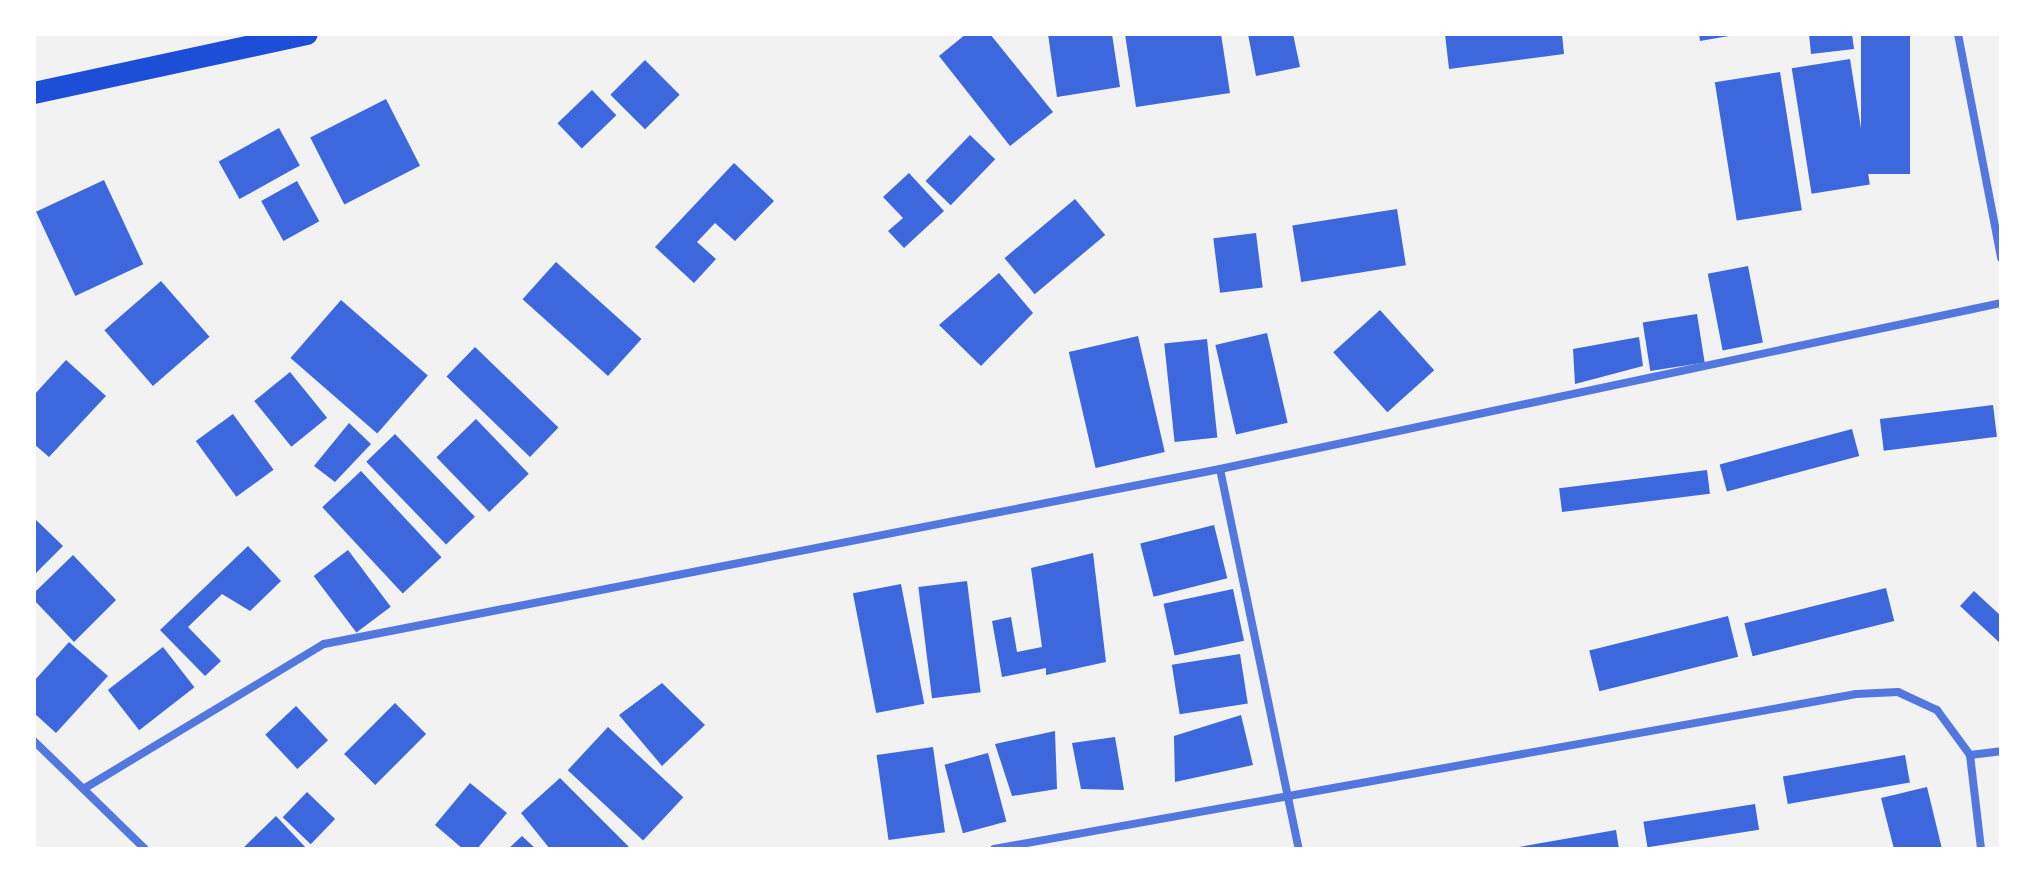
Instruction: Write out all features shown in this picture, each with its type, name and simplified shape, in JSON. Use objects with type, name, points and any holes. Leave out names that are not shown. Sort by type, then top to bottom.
[{"type":"highway","points":[[34,93],[307,34]]},
{"type":"street","points":[[1958,34],[2001,258]]},
{"type":"street","points":[[85,788],[324,644],[1220,469],[2001,303]]},
{"type":"street","points":[[1220,469],[1299,849]]},
{"type":"street","points":[[994,849],[1288,793],[1884,692],[1898,692],[1937,710],[1970,755],[1981,849]]},
{"type":"street","points":[[34,741],[145,849]]},
{"type":"street","points":[[1970,755],[2001,751]]},
{"type":"building","points":[[966,34],[990,34],[1053,112],[1010,146],[939,56]]},
{"type":"building","points":[[1048,34],[1112,34],[1120,87],[1057,97]]},
{"type":"building","points":[[1125,34],[1221,34],[1230,93],[1136,107]]},
{"type":"building","points":[[1248,34],[1293,34],[1300,67],[1256,76]]},
{"type":"building","points":[[1445,34],[1562,34],[1564,54],[1449,69]]},
{"type":"building","points":[[1699,34],[1729,34],[1729,36],[1700,41]]},
{"type":"building","points":[[1809,34],[1852,34],[1854,49],[1811,54]]},
{"type":"building","points":[[1861,34],[1910,34],[1910,174],[1861,174]]},
{"type":"building","points":[[1850,59],[1870,184],[1812,194],[1792,68]]},
{"type":"building","points":[[645,60],[680,95],[645,129],[610,95]]},
{"type":"building","points":[[1780,72],[1802,210],[1737,221],[1715,82]]},
{"type":"building","points":[[592,90],[616,115],[582,149],[557,123]]},
{"type":"building","points":[[386,99],[420,166],[344,204],[310,138]]},
{"type":"building","points":[[279,128],[300,166],[239,199],[219,161]]},
{"type":"building","points":[[970,135],[995,159],[951,205],[926,181]]},
{"type":"building","points":[[734,163],[774,201],[735,241],[715,223],[697,242],[716,259],[694,283],[655,247]]},
{"type":"building","points":[[909,173],[944,211],[904,248],[888,231],[903,218],[883,197]]},
{"type":"building","points":[[104,180],[143,264],[75,296],[36,212]]},
{"type":"building","points":[[297,181],[319,221],[283,241],[261,201]]},
{"type":"building","points":[[1075,199],[1105,235],[1035,294],[1005,258]]},
{"type":"building","points":[[1397,209],[1406,265],[1301,282],[1292,226]]},
{"type":"building","points":[[1256,233],[1263,288],[1220,293],[1213,238]]},
{"type":"building","points":[[556,262],[641,339],[608,376],[523,299]]},
{"type":"building","points":[[1748,266],[1763,343],[1723,350],[1708,274]]},
{"type":"building","points":[[999,273],[1033,313],[981,366],[939,325]]},
{"type":"building","points":[[161,281],[210,337],[153,386],[104,330]]},
{"type":"building","points":[[341,300],[428,375],[377,434],[290,358]]},
{"type":"building","points":[[1380,310],[1434,370],[1387,412],[1333,352]]},
{"type":"building","points":[[1697,314],[1705,362],[1650,371],[1643,323]]},
{"type":"building","points":[[1267,333],[1288,423],[1236,435],[1215,345]]},
{"type":"building","points":[[1138,336],[1165,452],[1096,468],[1069,352]]},
{"type":"building","points":[[1639,337],[1643,366],[1575,384],[1573,349]]},
{"type":"building","points":[[1207,339],[1217,437],[1175,442],[1164,343]]},
{"type":"building","points":[[475,347],[558,428],[530,457],[447,376]]},
{"type":"building","points":[[66,360],[106,396],[49,457],[34,444],[34,395]]},
{"type":"building","points":[[290,372],[327,418],[291,447],[254,401]]},
{"type":"building","points":[[1993,405],[1997,437],[1884,451],[1880,419]]},
{"type":"building","points":[[233,414],[274,470],[236,497],[196,441]]},
{"type":"building","points":[[476,419],[529,474],[489,512],[436,457]]},
{"type":"building","points":[[349,423],[371,444],[335,482],[314,466]]},
{"type":"building","points":[[1852,429],[1859,456],[1727,492],[1720,464]]},
{"type":"building","points":[[395,434],[475,517],[446,545],[366,462]]},
{"type":"building","points":[[1707,470],[1710,494],[1562,512],[1559,488]]},
{"type":"building","points":[[361,471],[441,557],[403,593],[322,507]]},
{"type":"building","points":[[34,518],[63,546],[34,575]]},
{"type":"building","points":[[1214,525],[1227,578],[1154,597],[1140,543]]},
{"type":"building","points":[[248,546],[281,581],[250,611],[222,594],[188,627],[221,661],[205,676],[160,630]]},
{"type":"building","points":[[348,550],[391,607],[356,633],[314,576]]},
{"type":"building","points":[[1093,553],[1106,662],[1046,675],[1046,668],[1002,677],[992,621],[1011,617],[1017,652],[1042,647],[1031,568]]},
{"type":"building","points":[[73,555],[116,600],[74,642],[34,600],[34,593]]},
{"type":"building","points":[[967,581],[981,692],[932,698],[918,587]]},
{"type":"building","points":[[901,584],[924,704],[876,713],[853,593]]},
{"type":"building","points":[[1886,588],[1894,621],[1753,656],[1744,623]]},
{"type":"building","points":[[1233,589],[1244,641],[1175,656],[1164,604]]},
{"type":"building","points":[[1974,591],[2001,616],[2001,644],[1960,606]]},
{"type":"building","points":[[1728,616],[1738,657],[1599,691],[1589,651]]},
{"type":"building","points":[[69,642],[108,676],[56,733],[34,713],[34,681]]},
{"type":"building","points":[[163,647],[194,687],[139,730],[108,690]]},
{"type":"building","points":[[1240,654],[1248,703],[1180,714],[1172,665]]},
{"type":"building","points":[[662,683],[705,725],[662,766],[619,715]]},
{"type":"building","points":[[395,703],[426,734],[375,785],[344,754]]},
{"type":"building","points":[[296,706],[328,740],[297,769],[265,735]]},
{"type":"building","points":[[1241,715],[1253,765],[1175,782],[1174,736]]},
{"type":"building","points":[[608,727],[683,797],[643,840],[568,770]]},
{"type":"building","points":[[1055,731],[1057,789],[1012,796],[995,744]]},
{"type":"building","points":[[1115,737],[1124,790],[1081,789],[1072,743]]},
{"type":"building","points":[[933,747],[945,832],[889,840],[877,755]]},
{"type":"building","points":[[988,753],[1006,822],[963,833],[945,765]]},
{"type":"building","points":[[1905,755],[1910,783],[1788,804],[1783,777]]},
{"type":"building","points":[[560,778],[631,849],[550,849],[521,813]]},
{"type":"building","points":[[470,783],[507,813],[477,849],[463,849],[435,825]]},
{"type":"building","points":[[1927,787],[1942,849],[1894,849],[1881,798]]},
{"type":"building","points":[[307,792],[335,819],[311,844],[283,817]]},
{"type":"building","points":[[1755,804],[1759,830],[1647,847],[1643,822]]},
{"type":"building","points":[[276,816],[307,849],[242,849]]},
{"type":"building","points":[[1616,830],[1619,849],[1519,849],[1519,847]]},
{"type":"building","points":[[522,836],[536,849],[508,849]]}]
